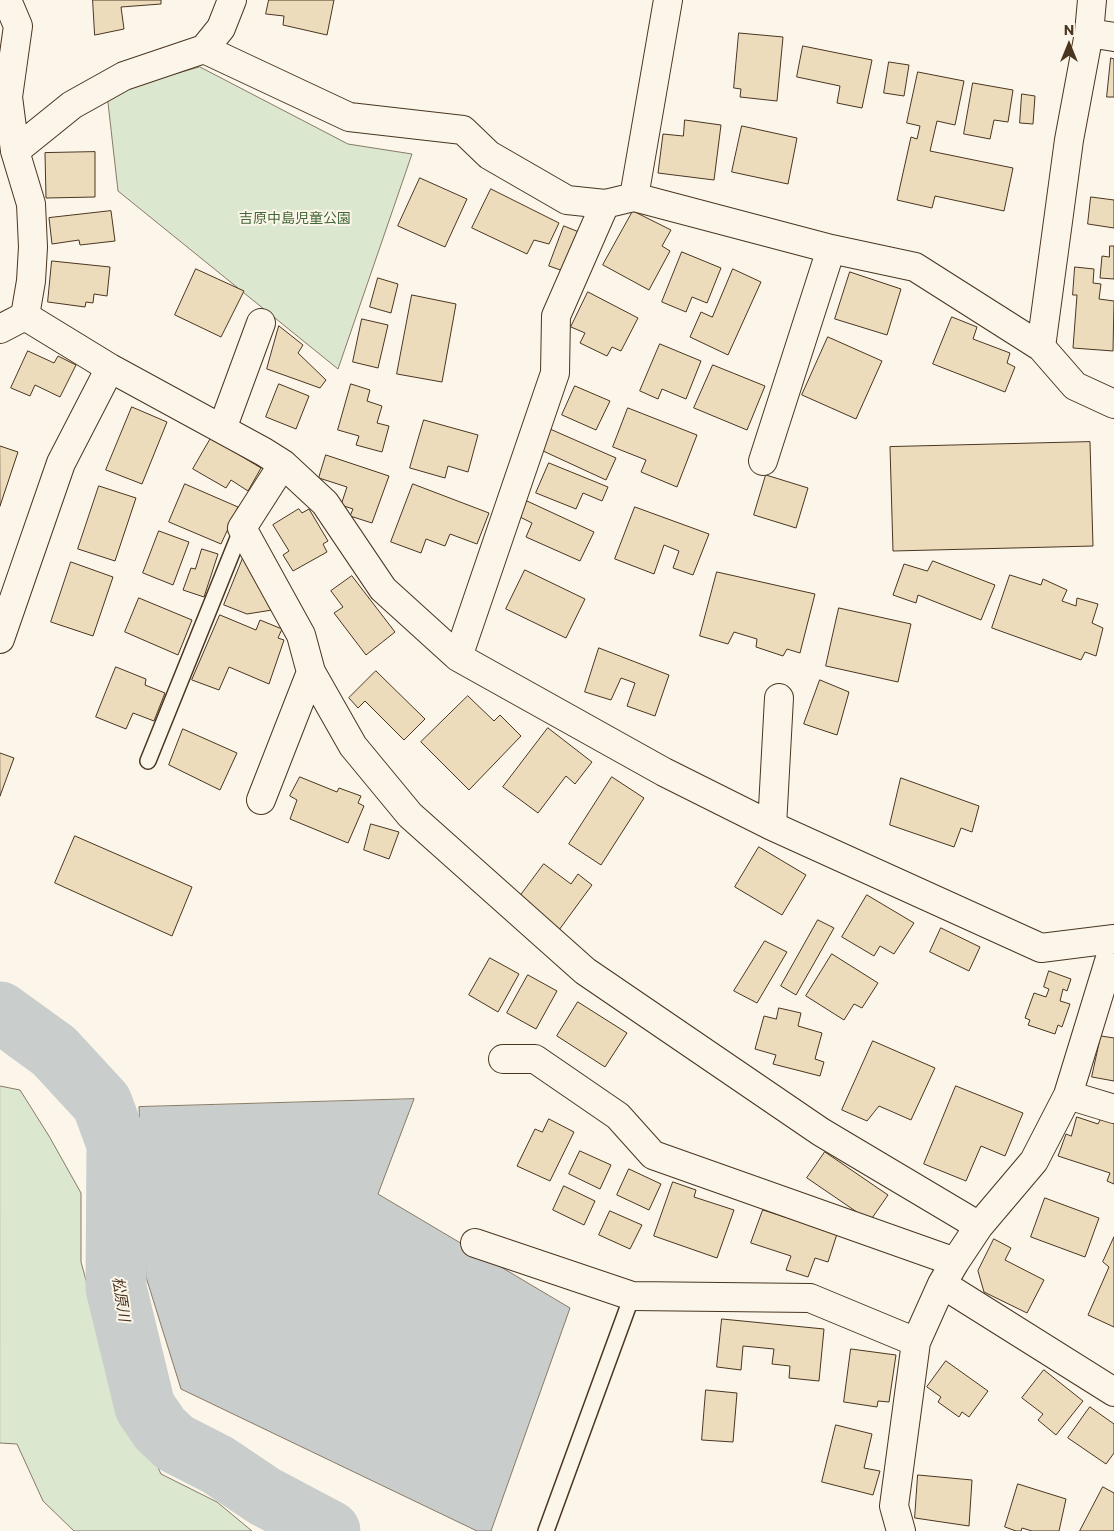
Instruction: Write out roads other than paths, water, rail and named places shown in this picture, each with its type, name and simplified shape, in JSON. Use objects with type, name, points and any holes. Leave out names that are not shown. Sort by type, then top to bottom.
[{"type":"street","points":[[7,0],[18,26],[8,97],[15,151],[32,204],[33,247],[25,316]]},
{"type":"street","points":[[15,151],[72,105],[124,76],[204,49],[221,28],[232,0]]},
{"type":"street","points":[[634,197],[668,0]]},
{"type":"street","points":[[1041,347],[1069,140],[1102,35],[1092,0]]},
{"type":"street","points":[[204,49],[349,116],[463,130],[489,155],[567,200],[605,204],[634,197],[831,249],[915,268],[1041,347],[1075,386],[1114,404]]},
{"type":"street","points":[[458,658],[555,373],[556,316],[605,204]]},
{"type":"street","points":[[763,461],[831,249]]},
{"type":"street","points":[[0,330],[25,316]]},
{"type":"street","points":[[25,316],[110,368],[264,452],[282,464],[325,503],[383,589],[458,658],[664,772],[772,826],[1041,948],[1114,940]]},
{"type":"street","points":[[222,429],[260,323]]},
{"type":"street","points":[[0,639],[61,463],[110,368]]},
{"type":"street","points":[[282,464],[242,528],[301,635],[312,672],[353,746],[410,815],[584,971],[821,1132],[979,1226]]},
{"type":"street","points":[[261,800],[312,672]]},
{"type":"street","points":[[772,826],[780,698]]},
{"type":"street","points":[[901,1531],[894,1506],[916,1342],[949,1273],[979,1226],[1034,1161],[1068,1095],[1114,945]]},
{"type":"street","points":[[503,1060],[535,1060],[618,1116],[653,1154],[949,1273],[1114,1392]]},
{"type":"street","points":[[1068,1095],[1114,1109]]},
{"type":"street","points":[[475,1243],[632,1296],[810,1298],[916,1342]]},
{"type":"lane","points":[[148,761],[242,528]]},
{"type":"lane","points":[[546,1531],[632,1296]]},
{"type":"waterway","name":"松原川","points":[[0,1012],[54,1051],[102,1103],[117,1144],[116,1288],[145,1407],[160,1429],[175,1443],[218,1465],[264,1496],[330,1531]]},
{"type":"park label","name":"吉原中島児童公園","points":[[295,218]]}]
